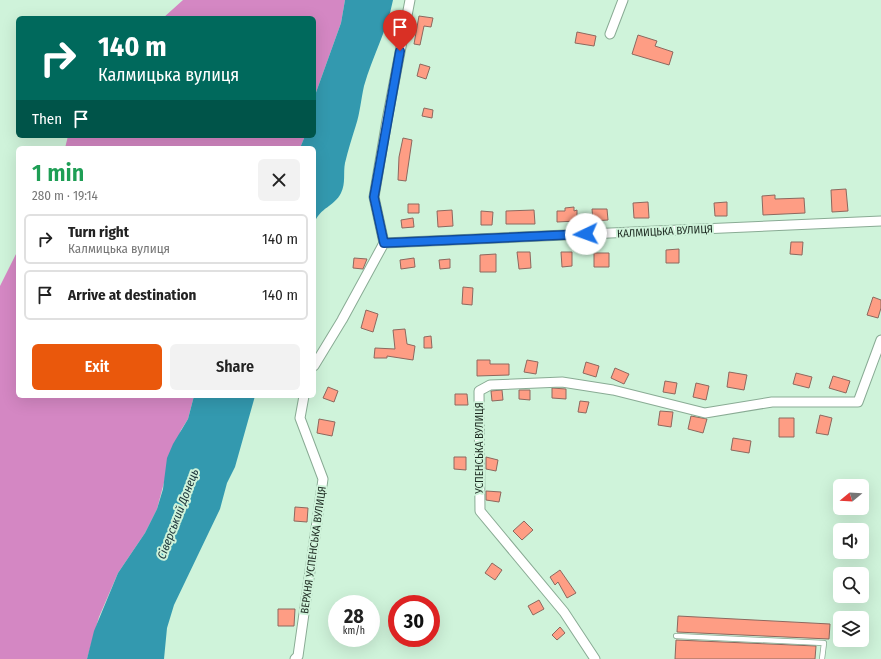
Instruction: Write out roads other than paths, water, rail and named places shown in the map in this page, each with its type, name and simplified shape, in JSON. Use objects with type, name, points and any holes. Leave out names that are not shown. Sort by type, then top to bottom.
[{"type":"street","points":[[316,363],[342,320],[384,243],[374,197],[410,0]]},
{"type":"street","points":[[610,34],[623,0]]},
{"type":"street","name":"КАЛМИЦЬКА ВУЛИЦЯ","points":[[384,243],[881,221]]},
{"type":"street","name":"УСПЕНСЬКА ВУЛИЦЯ","points":[[595,659],[564,612],[480,511],[479,391],[490,385],[562,382],[613,390],[706,413],[772,402],[858,402],[881,340]]},
{"type":"street","name":"ВЕРХНЯ УСПЕНСЬКА ВУЛИЦЯ","points":[[296,659],[298,656],[310,579],[323,479],[300,418],[304,398]]},
{"type":"lane","points":[[676,636],[824,643],[822,659]]},
{"type":"water","points":[[345,0],[393,0],[387,22],[364,86],[357,120],[345,163],[343,189],[338,198],[323,210],[316,220],[316,146],[301,146],[304,138],[316,138],[316,92],[341,23]]},
{"type":"water","name":"Сіверський Донець","points":[[193,398],[254,398],[235,467],[227,483],[220,509],[174,605],[167,628],[164,659],[87,659],[94,631],[118,573],[145,533],[157,509],[163,489],[167,458],[173,444],[188,419]]}]
